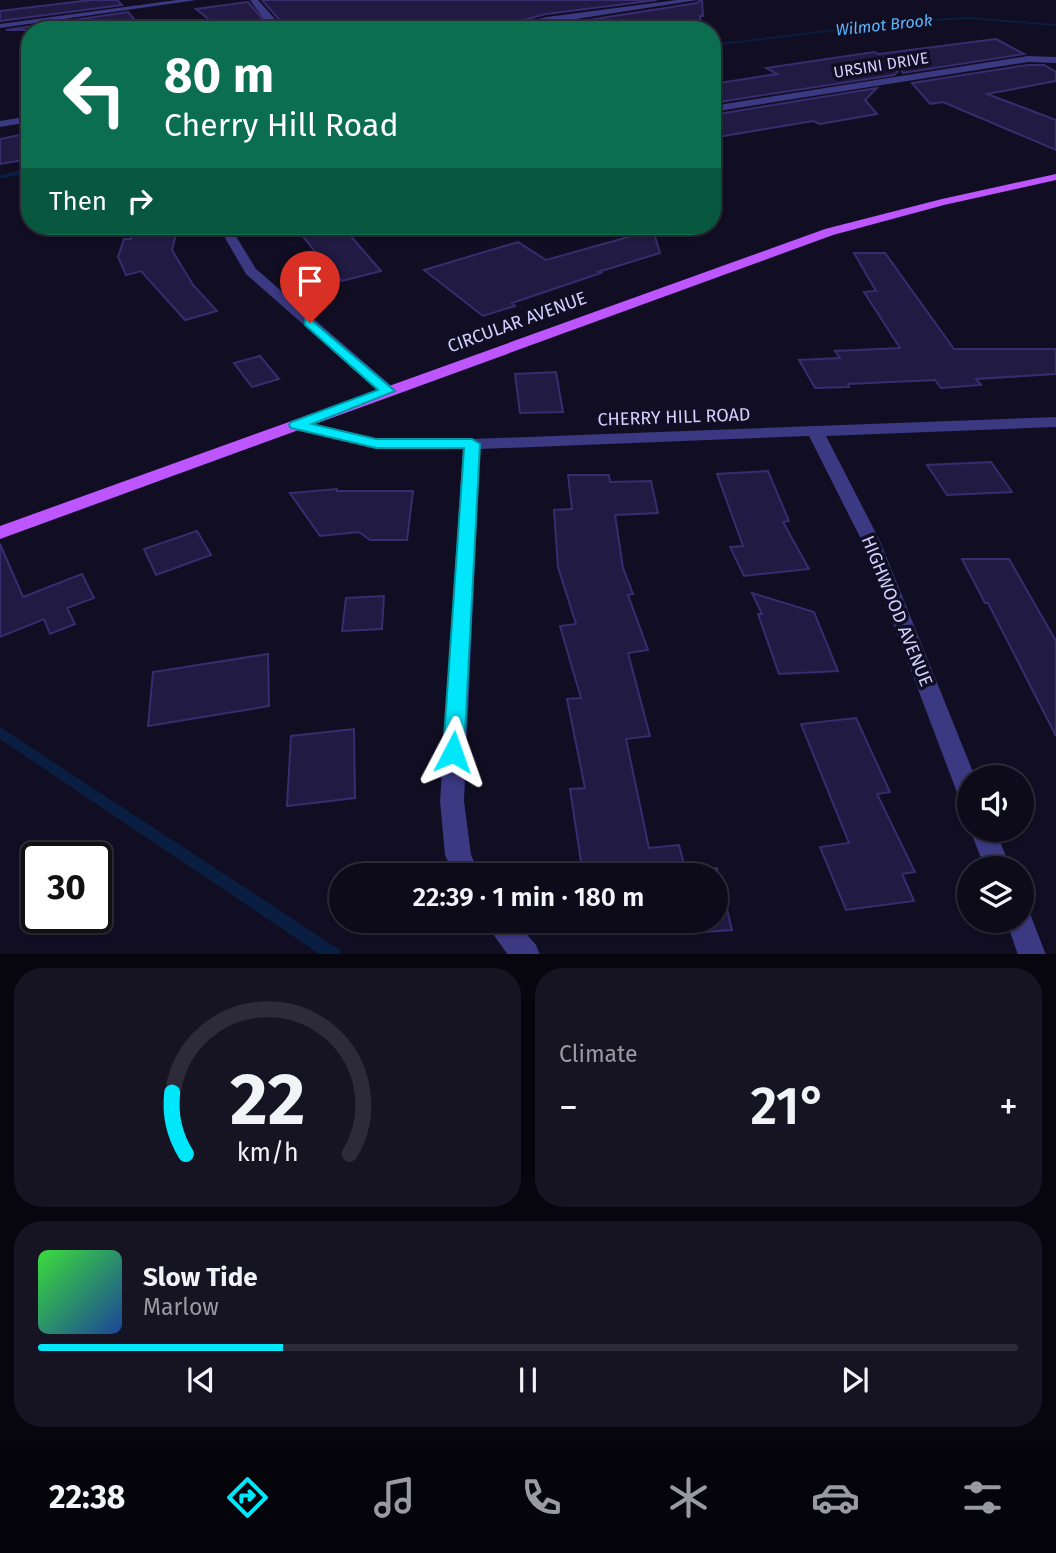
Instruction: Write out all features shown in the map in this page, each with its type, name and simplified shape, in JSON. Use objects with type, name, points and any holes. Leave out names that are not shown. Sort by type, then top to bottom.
[{"type":"main road","name":"CIRCULAR AVENUE","points":[[0,533],[829,232],[942,202],[1056,177]]},
{"type":"street","points":[[37,21],[193,0]]},
{"type":"street","points":[[254,0],[270,21]]},
{"type":"street","points":[[537,21],[693,0]]},
{"type":"street","points":[[0,26],[21,23]]},
{"type":"street","name":"URSINI DRIVE","points":[[721,108],[1028,59],[1056,60]]},
{"type":"street","points":[[0,124],[21,120]]},
{"type":"street","points":[[232,235],[231,238],[251,271],[388,391]]},
{"type":"street","name":"CHERRY HILL ROAD","points":[[296,425],[376,443],[472,444],[1056,422]]},
{"type":"street","name":"HIGHWOOD AVENUE","points":[[814,431],[870,541],[958,765]]},
{"type":"street","points":[[463,863],[452,801],[453,752],[472,444]]},
{"type":"street","points":[[507,933],[526,954]]},
{"type":"street","points":[[1023,933],[1032,954]]},
{"type":"building","points":[[91,0],[117,0],[122,5],[0,21],[0,11]]},
{"type":"building","points":[[262,0],[657,0],[546,14],[520,21],[280,21]]},
{"type":"building","points":[[702,0],[701,21],[582,21]]},
{"type":"building","points":[[248,2],[264,21],[211,21],[196,9]]},
{"type":"building","points":[[128,12],[136,21],[67,21]]},
{"type":"building","points":[[996,39],[1024,54],[903,73],[900,69],[894,75],[721,102],[721,83],[777,74],[766,68],[874,52],[879,54]]},
{"type":"building","points":[[1028,65],[1044,65],[1056,72],[1056,81],[987,94],[1056,120],[1056,150],[943,102],[930,104],[912,83]]},
{"type":"building","points":[[877,88],[865,100],[877,114],[820,124],[813,121],[721,136],[721,114]]},
{"type":"building","points":[[21,135],[21,160],[0,164],[0,139]]},
{"type":"building","points":[[132,235],[176,235],[172,250],[193,285],[217,311],[185,320],[141,271],[126,275],[118,257],[124,239],[131,239]]},
{"type":"building","points":[[302,235],[350,235],[381,271],[342,281],[326,266]]},
{"type":"building","points":[[635,235],[655,235],[660,253],[598,272],[601,273],[512,303],[515,306],[483,316],[424,270],[518,242],[546,260]]},
{"type":"building","points":[[854,253],[885,253],[954,349],[1056,349],[1056,374],[976,379],[981,385],[941,388],[935,380],[815,388],[799,360],[840,358],[835,351],[900,348],[864,292],[876,291]]},
{"type":"building","points":[[260,356],[279,379],[252,387],[234,363]]},
{"type":"building","points":[[556,372],[563,412],[520,413],[515,374]]},
{"type":"building","points":[[991,462],[1012,492],[947,495],[927,465]]},
{"type":"building","points":[[768,471],[789,521],[783,522],[809,569],[744,576],[730,547],[743,546],[717,474]]},
{"type":"building","points":[[568,475],[609,475],[610,482],[651,481],[658,513],[615,515],[623,568],[633,594],[628,595],[648,650],[628,653],[650,736],[626,739],[649,848],[679,845],[684,863],[581,863],[570,789],[585,788],[567,699],[581,698],[560,626],[576,624],[558,567],[554,510],[572,509]]},
{"type":"building","points":[[337,489],[413,491],[407,540],[370,540],[359,532],[320,536],[290,493]]},
{"type":"building","points":[[197,531],[211,555],[156,575],[144,549]]},
{"type":"building","points":[[0,544],[23,597],[82,574],[94,598],[67,608],[75,624],[50,634],[44,619],[0,637]]},
{"type":"building","points":[[962,559],[1009,559],[1056,641],[1056,736],[988,603],[985,603]]},
{"type":"building","points":[[752,593],[814,612],[838,671],[779,674],[758,614],[762,614]]},
{"type":"building","points":[[384,596],[382,629],[342,631],[346,598]]},
{"type":"building","points":[[268,654],[269,706],[148,726],[153,672]]},
{"type":"building","points":[[856,718],[890,792],[877,794],[915,872],[902,874],[914,901],[846,910],[820,847],[849,843],[801,724]]},
{"type":"building","points":[[354,729],[355,798],[287,806],[291,736]]},
{"type":"building","points":[[728,913],[732,930],[728,930]]},
{"type":"waterway","name":"Wilmot Brook","points":[[721,44],[910,21],[970,18],[1056,25]]},
{"type":"waterway","name":"Wilmot Brook","points":[[0,177],[21,172]]},
{"type":"waterway","points":[[0,732],[333,954]]},
{"type":"route","points":[[310,323],[388,391],[296,425],[376,443],[472,444],[453,752]]}]
